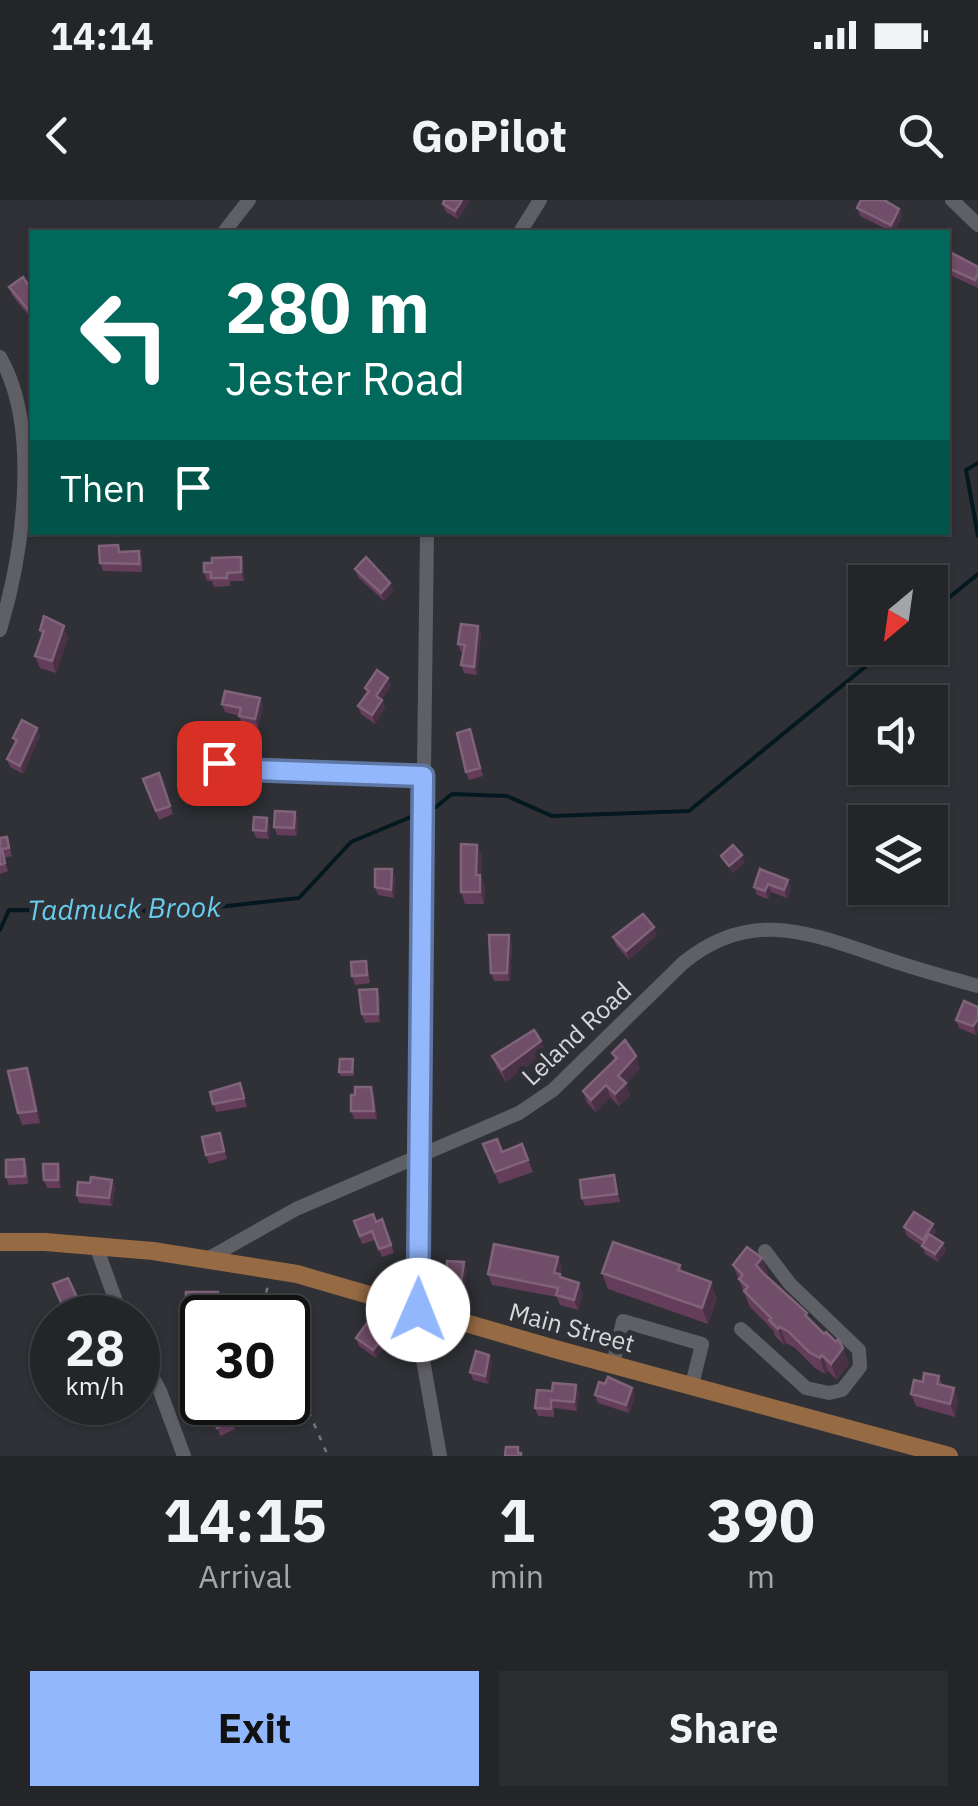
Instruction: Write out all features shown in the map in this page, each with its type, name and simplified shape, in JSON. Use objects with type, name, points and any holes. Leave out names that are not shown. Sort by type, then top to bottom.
[{"type":"main road","name":"Main Street","points":[[0,1242],[96,1246],[272,1269],[949,1456]]},
{"type":"street","points":[[226,230],[249,200]]},
{"type":"street","points":[[521,230],[540,200]]},
{"type":"street","points":[[952,200],[978,225]]},
{"type":"street","points":[[0,357],[28,444],[22,518],[0,630]]},
{"type":"street","points":[[427,535],[418,1310],[427,1393],[440,1456]]},
{"type":"street","points":[[219,763],[253,770],[423,776]]},
{"type":"street","name":"Leland Road","points":[[209,1258],[296,1209],[519,1113],[553,1090],[682,962],[705,944],[727,935],[769,928],[814,933],[918,970],[978,986]]},
{"type":"street","points":[[96,1246],[114,1295]]},
{"type":"street","points":[[742,1328],[806,1388],[829,1393],[842,1390],[852,1381],[862,1358],[859,1350],[790,1284],[765,1251]]},
{"type":"street","points":[[613,1364],[623,1321],[702,1344],[692,1385]]},
{"type":"street","points":[[797,1414],[806,1388]]},
{"type":"street","points":[[160,1391],[184,1456]]},
{"type":"path","points":[[266,1295],[272,1269]]},
{"type":"path","points":[[310,1415],[328,1456]]},
{"type":"building","points":[[444,200],[462,200],[455,211],[443,204]]},
{"type":"building","points":[[861,200],[884,200],[899,209],[891,225],[857,208]]},
{"type":"building","points":[[950,252],[978,267],[975,280],[950,269]]},
{"type":"building","points":[[23,277],[30,288],[30,312],[9,287]]},
{"type":"building","points":[[118,545],[119,552],[139,551],[139,564],[100,563],[99,546]]},
{"type":"building","points":[[241,557],[241,572],[227,573],[227,578],[211,578],[211,572],[204,572],[204,563],[212,563],[212,558]]},
{"type":"building","points":[[366,557],[390,583],[381,593],[355,569]]},
{"type":"building","points":[[44,616],[64,626],[52,661],[35,656],[44,631],[40,630]]},
{"type":"building","points":[[461,624],[478,626],[474,667],[461,665],[465,645],[458,644]]},
{"type":"building","points":[[377,670],[388,678],[376,696],[382,700],[372,715],[358,706]]},
{"type":"building","points":[[225,691],[260,698],[255,719],[239,716],[241,708],[222,704]]},
{"type":"building","points":[[22,720],[37,728],[20,766],[7,759]]},
{"type":"building","points":[[470,729],[480,768],[466,772],[457,733]]},
{"type":"building","points":[[159,773],[170,806],[156,811],[143,779]]},
{"type":"building","points":[[275,811],[295,812],[294,828],[274,827]]},
{"type":"building","points":[[254,817],[267,818],[266,831],[253,830]]},
{"type":"building","points":[[7,837],[9,848],[2,849],[5,863],[0,865],[0,838]]},
{"type":"building","points":[[461,844],[477,845],[480,892],[461,892]]},
{"type":"building","points":[[733,845],[742,855],[729,866],[721,856]]},
{"type":"building","points":[[375,869],[392,869],[391,890],[375,887]]},
{"type":"building","points":[[760,869],[788,880],[784,890],[768,884],[765,891],[754,887]]},
{"type":"building","points":[[643,914],[654,927],[626,951],[613,937]]},
{"type":"building","points":[[489,935],[509,935],[507,973],[491,973]]},
{"type":"building","points":[[366,961],[367,975],[352,976],[351,962]]},
{"type":"building","points":[[377,989],[378,1014],[362,1014],[359,990]]},
{"type":"building","points":[[964,1001],[978,1007],[978,1019],[973,1026],[956,1020]]},
{"type":"building","points":[[534,1030],[541,1041],[502,1070],[492,1056]]},
{"type":"building","points":[[625,1040],[636,1056],[618,1076],[626,1083],[615,1094],[606,1085],[591,1100],[583,1091],[617,1058],[612,1053]]},
{"type":"building","points":[[340,1059],[353,1059],[352,1072],[339,1072]]},
{"type":"building","points":[[27,1068],[36,1111],[18,1113],[8,1071]]},
{"type":"building","points":[[240,1083],[244,1098],[213,1104],[210,1092]]},
{"type":"building","points":[[355,1087],[371,1087],[374,1111],[351,1111]]},
{"type":"building","points":[[220,1133],[224,1151],[206,1155],[202,1137]]},
{"type":"building","points":[[497,1139],[502,1152],[522,1144],[528,1160],[495,1172],[483,1144]]},
{"type":"building","points":[[24,1159],[25,1176],[6,1177],[6,1160]]},
{"type":"building","points":[[43,1164],[58,1164],[58,1180],[44,1180]]},
{"type":"building","points":[[614,1175],[617,1194],[582,1198],[580,1180]]},
{"type":"building","points":[[91,1177],[112,1180],[109,1198],[77,1195],[78,1182],[90,1183]]},
{"type":"building","points":[[914,1212],[933,1224],[923,1240],[904,1227]]},
{"type":"building","points":[[373,1214],[376,1222],[382,1219],[391,1245],[379,1249],[372,1231],[360,1236],[354,1221]]},
{"type":"building","points":[[929,1234],[943,1243],[935,1254],[922,1246]]},
{"type":"building","points":[[613,1242],[680,1265],[678,1270],[711,1282],[702,1308],[602,1273]]},
{"type":"building","points":[[494,1244],[558,1257],[554,1273],[579,1283],[574,1300],[556,1295],[558,1288],[488,1274]]},
{"type":"building","points":[[747,1247],[762,1258],[756,1265],[764,1274],[824,1334],[836,1342],[838,1339],[843,1348],[831,1364],[822,1355],[820,1358],[809,1352],[789,1332],[778,1329],[744,1291],[748,1287],[739,1279],[743,1275],[733,1265]]},
{"type":"building","points":[[447,1261],[464,1262],[461,1283],[448,1281]]},
{"type":"building","points":[[68,1278],[76,1295],[58,1295],[53,1284]]},
{"type":"building","points":[[186,1292],[218,1292],[218,1295]]},
{"type":"building","points":[[367,1323],[384,1336],[373,1350],[356,1338]]},
{"type":"building","points":[[476,1351],[489,1355],[485,1376],[470,1372]]},
{"type":"building","points":[[924,1373],[939,1376],[937,1384],[954,1388],[950,1404],[911,1394],[914,1380],[923,1382]]},
{"type":"building","points":[[608,1377],[632,1388],[626,1405],[595,1395],[599,1382],[605,1384]]},
{"type":"building","points":[[553,1383],[576,1385],[574,1402],[551,1400],[551,1409],[535,1408],[537,1390],[552,1391]]},
{"type":"building","points":[[506,1447],[518,1447],[521,1456],[505,1456]]},
{"type":"waterway","name":"Tadmuck Brook","points":[[978,463],[966,470],[978,536]]},
{"type":"waterway","name":"Tadmuck Brook","points":[[948,598],[978,574]]},
{"type":"waterway","name":"Tadmuck Brook","points":[[436,807],[452,794],[507,796],[552,816],[689,811],[867,665]]},
{"type":"waterway","name":"Tadmuck Brook","points":[[0,930],[9,910],[183,911],[299,898],[351,842],[413,816]]},
{"type":"route","points":[[219,763],[253,770],[423,776],[418,1310]]}]
